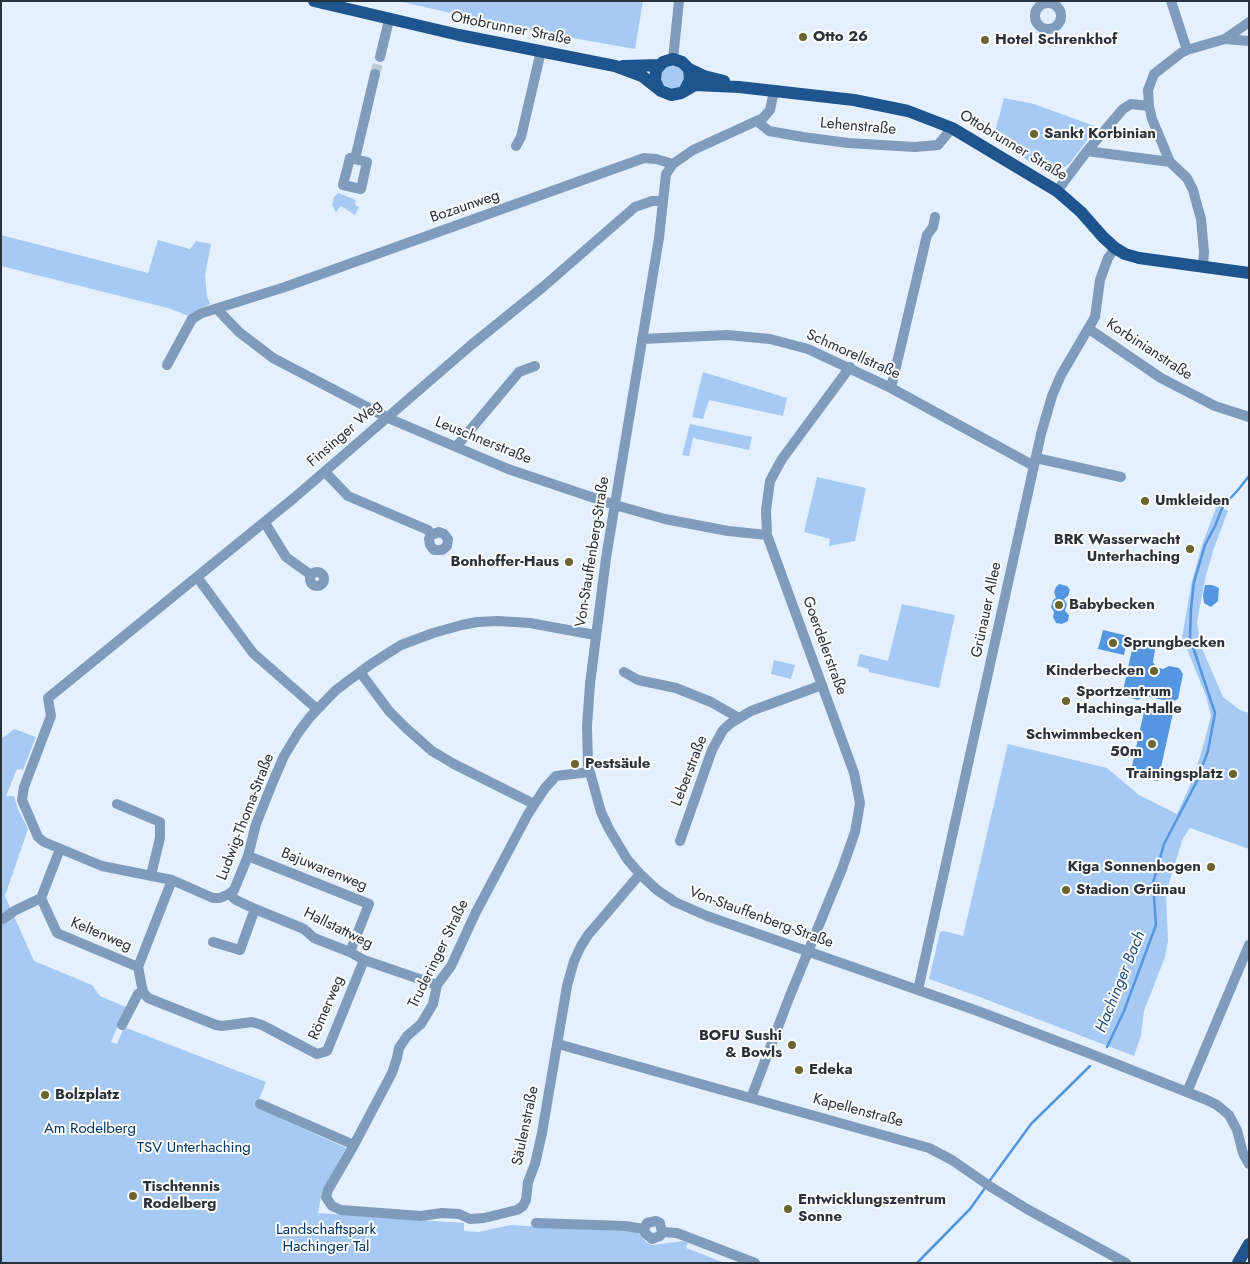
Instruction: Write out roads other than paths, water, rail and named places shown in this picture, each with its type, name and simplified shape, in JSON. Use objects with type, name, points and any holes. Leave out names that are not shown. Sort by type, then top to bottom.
[{"type":"main road","name":"Ottobrunner Straße","points":[[314,1],[389,20],[615,66],[642,76],[671,95],[681,93],[695,85],[739,87],[868,103],[908,111],[952,128],[1057,191],[1081,212],[1115,248],[1125,254],[1140,258],[1249,274]]},
{"type":"main road","name":"Ottobrunner Straße","points":[[615,66],[660,65],[673,59],[682,62],[689,69],[704,76],[739,87]]},
{"type":"main road","points":[[658,87],[655,76],[660,65]]},
{"type":"main road","points":[[685,90],[690,80],[689,69]]},
{"type":"main road","points":[[1238,1263],[1249,1244]]},
{"type":"street","points":[[673,59],[679,1]]},
{"type":"street","points":[[1171,1],[1187,50]]},
{"type":"street","points":[[380,57],[389,20]]},
{"type":"street","points":[[1203,266],[1204,252],[1201,220],[1193,190],[1187,178],[1170,162],[1152,119],[1148,90],[1154,74],[1187,50],[1225,39],[1249,22]]},
{"type":"street","points":[[1225,39],[1249,41]]},
{"type":"street","points":[[516,146],[521,137],[541,51]]},
{"type":"street","points":[[354,159],[376,74]]},
{"type":"street","points":[[673,164],[693,150],[714,139],[758,122],[770,110],[774,91]]},
{"type":"street","points":[[1057,191],[1087,151],[1123,109],[1131,104],[1149,106]]},
{"type":"street","name":"Lehenstraße","points":[[758,122],[769,131],[803,137],[848,143],[914,147],[938,145],[952,128]]},
{"type":"street","points":[[1087,151],[1170,162]]},
{"type":"street","name":"Bozaunweg","points":[[168,365],[192,319],[198,315],[286,287],[644,158],[673,164]]},
{"type":"street","name":"Von-Stauffenberg-Straße","points":[[673,164],[666,174],[659,238],[595,636],[587,726],[589,772],[601,812],[609,830],[627,859],[640,874],[657,890],[692,910],[1091,1054],[1217,1105],[1226,1111],[1237,1130],[1243,1153],[1249,1164]]},
{"type":"street","name":"Finsinger Weg","points":[[48,698],[265,523],[635,208],[652,201],[663,201]]},
{"type":"street","points":[[891,388],[927,236],[933,227],[935,217]]},
{"type":"street","name":"Grünauer Allee","points":[[918,990],[1035,462],[1052,396],[1061,375],[1095,317],[1102,272],[1115,248]]},
{"type":"street","name":"Leuschnerstraße","points":[[217,309],[239,332],[273,358],[388,418],[456,447],[508,468],[615,505],[695,526],[728,532],[767,534]]},
{"type":"street","name":"Korbinianstraße","points":[[1089,329],[1161,378],[1215,406],[1249,417]]},
{"type":"street","name":"Schmorellstraße","points":[[642,339],[727,336],[770,339],[808,349],[850,367],[1035,462],[1121,478]]},
{"type":"street","points":[[456,447],[519,372],[535,366]]},
{"type":"street","name":"Goerdelerstraße","points":[[751,1098],[842,869],[855,832],[860,803],[854,773],[767,534],[767,497],[770,481],[793,443],[850,367]]},
{"type":"street","points":[[325,472],[348,496],[428,530],[431,535]]},
{"type":"street","points":[[265,523],[286,557],[311,575]]},
{"type":"street","points":[[197,578],[254,653],[317,710]]},
{"type":"street","name":"Ludwig-Thoma-Straße","points":[[48,698],[51,716],[24,786],[22,800],[38,837],[44,842],[102,866],[172,880],[214,898],[220,898],[234,890],[248,856],[256,824],[284,756],[298,733],[336,690],[360,672],[402,645],[462,624],[498,621],[530,623],[595,636]]},
{"type":"street","points":[[360,672],[389,711],[406,729],[432,751],[534,804]]},
{"type":"street","points":[[624,672],[638,680],[676,688],[711,702],[739,718]]},
{"type":"street","name":"Leberstraße","points":[[680,841],[712,750],[723,730],[750,711],[822,685]]},
{"type":"street","name":"Truderinger Straße","points":[[328,1201],[326,1197],[328,1190],[354,1145],[394,1067],[399,1048],[407,1036],[421,1024],[433,1004],[437,986],[451,966],[476,912],[534,804],[556,776],[589,772]]},
{"type":"street","points":[[117,804],[160,822],[160,838],[151,875]]},
{"type":"street","points":[[3,919],[14,911],[42,898],[60,849]]},
{"type":"street","name":"Bajuwarenweg","points":[[248,856],[369,904],[350,952]]},
{"type":"street","name":"Säulenstraße","points":[[328,1201],[332,1206],[341,1210],[421,1216],[442,1213],[459,1214],[470,1219],[484,1218],[517,1210],[523,1206],[542,1133],[567,986],[574,961],[581,946],[640,874]]},
{"type":"street","name":"Keltenweg","points":[[42,898],[57,933],[138,967],[172,880]]},
{"type":"street","name":"Hallstattweg","points":[[229,894],[236,900],[255,909],[304,929],[314,938],[350,952],[364,960],[437,986]]},
{"type":"street","points":[[213,942],[240,950],[255,909]]},
{"type":"street","points":[[1187,1092],[1249,945]]},
{"type":"street","name":"Römerweg","points":[[143,992],[148,998],[216,1025],[252,1022],[262,1025],[317,1054],[327,1051],[364,960]]},
{"type":"street","points":[[122,1025],[138,994],[143,992],[138,967]]},
{"type":"street","name":"Kapellenstraße","points":[[558,1044],[929,1148],[952,1160],[1039,1216],[1126,1263]]},
{"type":"street","points":[[260,1104],[354,1145]]},
{"type":"street","points":[[536,1223],[625,1226],[644,1229],[648,1237],[652,1239],[660,1236],[662,1232],[677,1233],[755,1263]]},
{"type":"water","name":"Babybecken","points":[[1059,584],[1067,586],[1070,590],[1068,596],[1064,599],[1067,604],[1065,611],[1069,615],[1068,621],[1062,624],[1056,623],[1051,607],[1053,600],[1056,598],[1054,592]]},
{"type":"water","points":[[1205,585],[1219,588],[1218,601],[1211,607],[1204,603]]},
{"type":"water","name":"Sprungbecken","points":[[1103,630],[1128,636],[1124,655],[1098,649]]},
{"type":"water","name":"Kinderbecken","points":[[1139,641],[1151,644],[1155,650],[1153,662],[1156,667],[1163,669],[1169,666],[1179,668],[1183,674],[1178,699],[1172,702],[1145,696],[1138,700],[1127,697],[1123,691],[1133,645]]},
{"type":"water","name":"Schwimmbecken 50m","points":[[1145,707],[1173,713],[1158,781],[1130,775]]},
{"type":"waterway","name":"Hachinger Bach","points":[[1107,1047],[1124,1011],[1156,925],[1153,883],[1164,844],[1197,781],[1208,751],[1215,713],[1190,638],[1194,582],[1205,545],[1223,506],[1249,476]]},
{"type":"waterway","name":"Hachinger Bach","points":[[988,1183],[1031,1124],[1090,1066]]},
{"type":"waterway","name":"Hachinger Bach","points":[[917,1263],[970,1209],[985,1188]]},
{"type":"tunnel","points":[[375,74],[380,57]]},
{"type":"place","name":"Otto 26","points":[[803,37]]},
{"type":"place","name":"Hotel Schrenkhof","points":[[985,40]]},
{"type":"place","name":"Sankt Korbinian","points":[[1034,134]]},
{"type":"place","name":"Umkleiden","points":[[1145,501]]},
{"type":"place","name":"BRK Wasserwacht Unterhaching","points":[[1190,549]]},
{"type":"place","name":"Bonhoffer-Haus","points":[[569,562]]},
{"type":"place","name":"Babybecken","points":[[1059,605]]},
{"type":"place","name":"Sprungbecken","points":[[1113,643]]},
{"type":"place","name":"Kinderbecken","points":[[1154,671]]},
{"type":"place","name":"Sportzentrum Hachinga-Halle","points":[[1066,701]]},
{"type":"place","name":"Schwimmbecken 50m","points":[[1152,744]]},
{"type":"place","name":"Pestsäule","points":[[575,764]]},
{"type":"place","name":"Trainingsplatz","points":[[1233,774]]},
{"type":"place","name":"Kiga Sonnenbogen","points":[[1211,867]]},
{"type":"place","name":"Stadion Grünau","points":[[1066,890]]},
{"type":"place","name":"BOFU Sushi & Bowls","points":[[792,1045]]},
{"type":"place","name":"Edeka","points":[[799,1070]]},
{"type":"place","name":"Bolzplatz","points":[[45,1095]]},
{"type":"place","name":"Tischtennis Rodelberg","points":[[133,1196]]},
{"type":"place","name":"Entwicklungszentrum Sonne","points":[[788,1209]]},
{"type":"park label","name":"Am Rodelberg","points":[[90,1129]]},
{"type":"park label","name":"TSV Unterhaching","points":[[194,1148]]},
{"type":"park label","name":"Landschaftspark Hachinger Tal","points":[[326,1238]]}]
